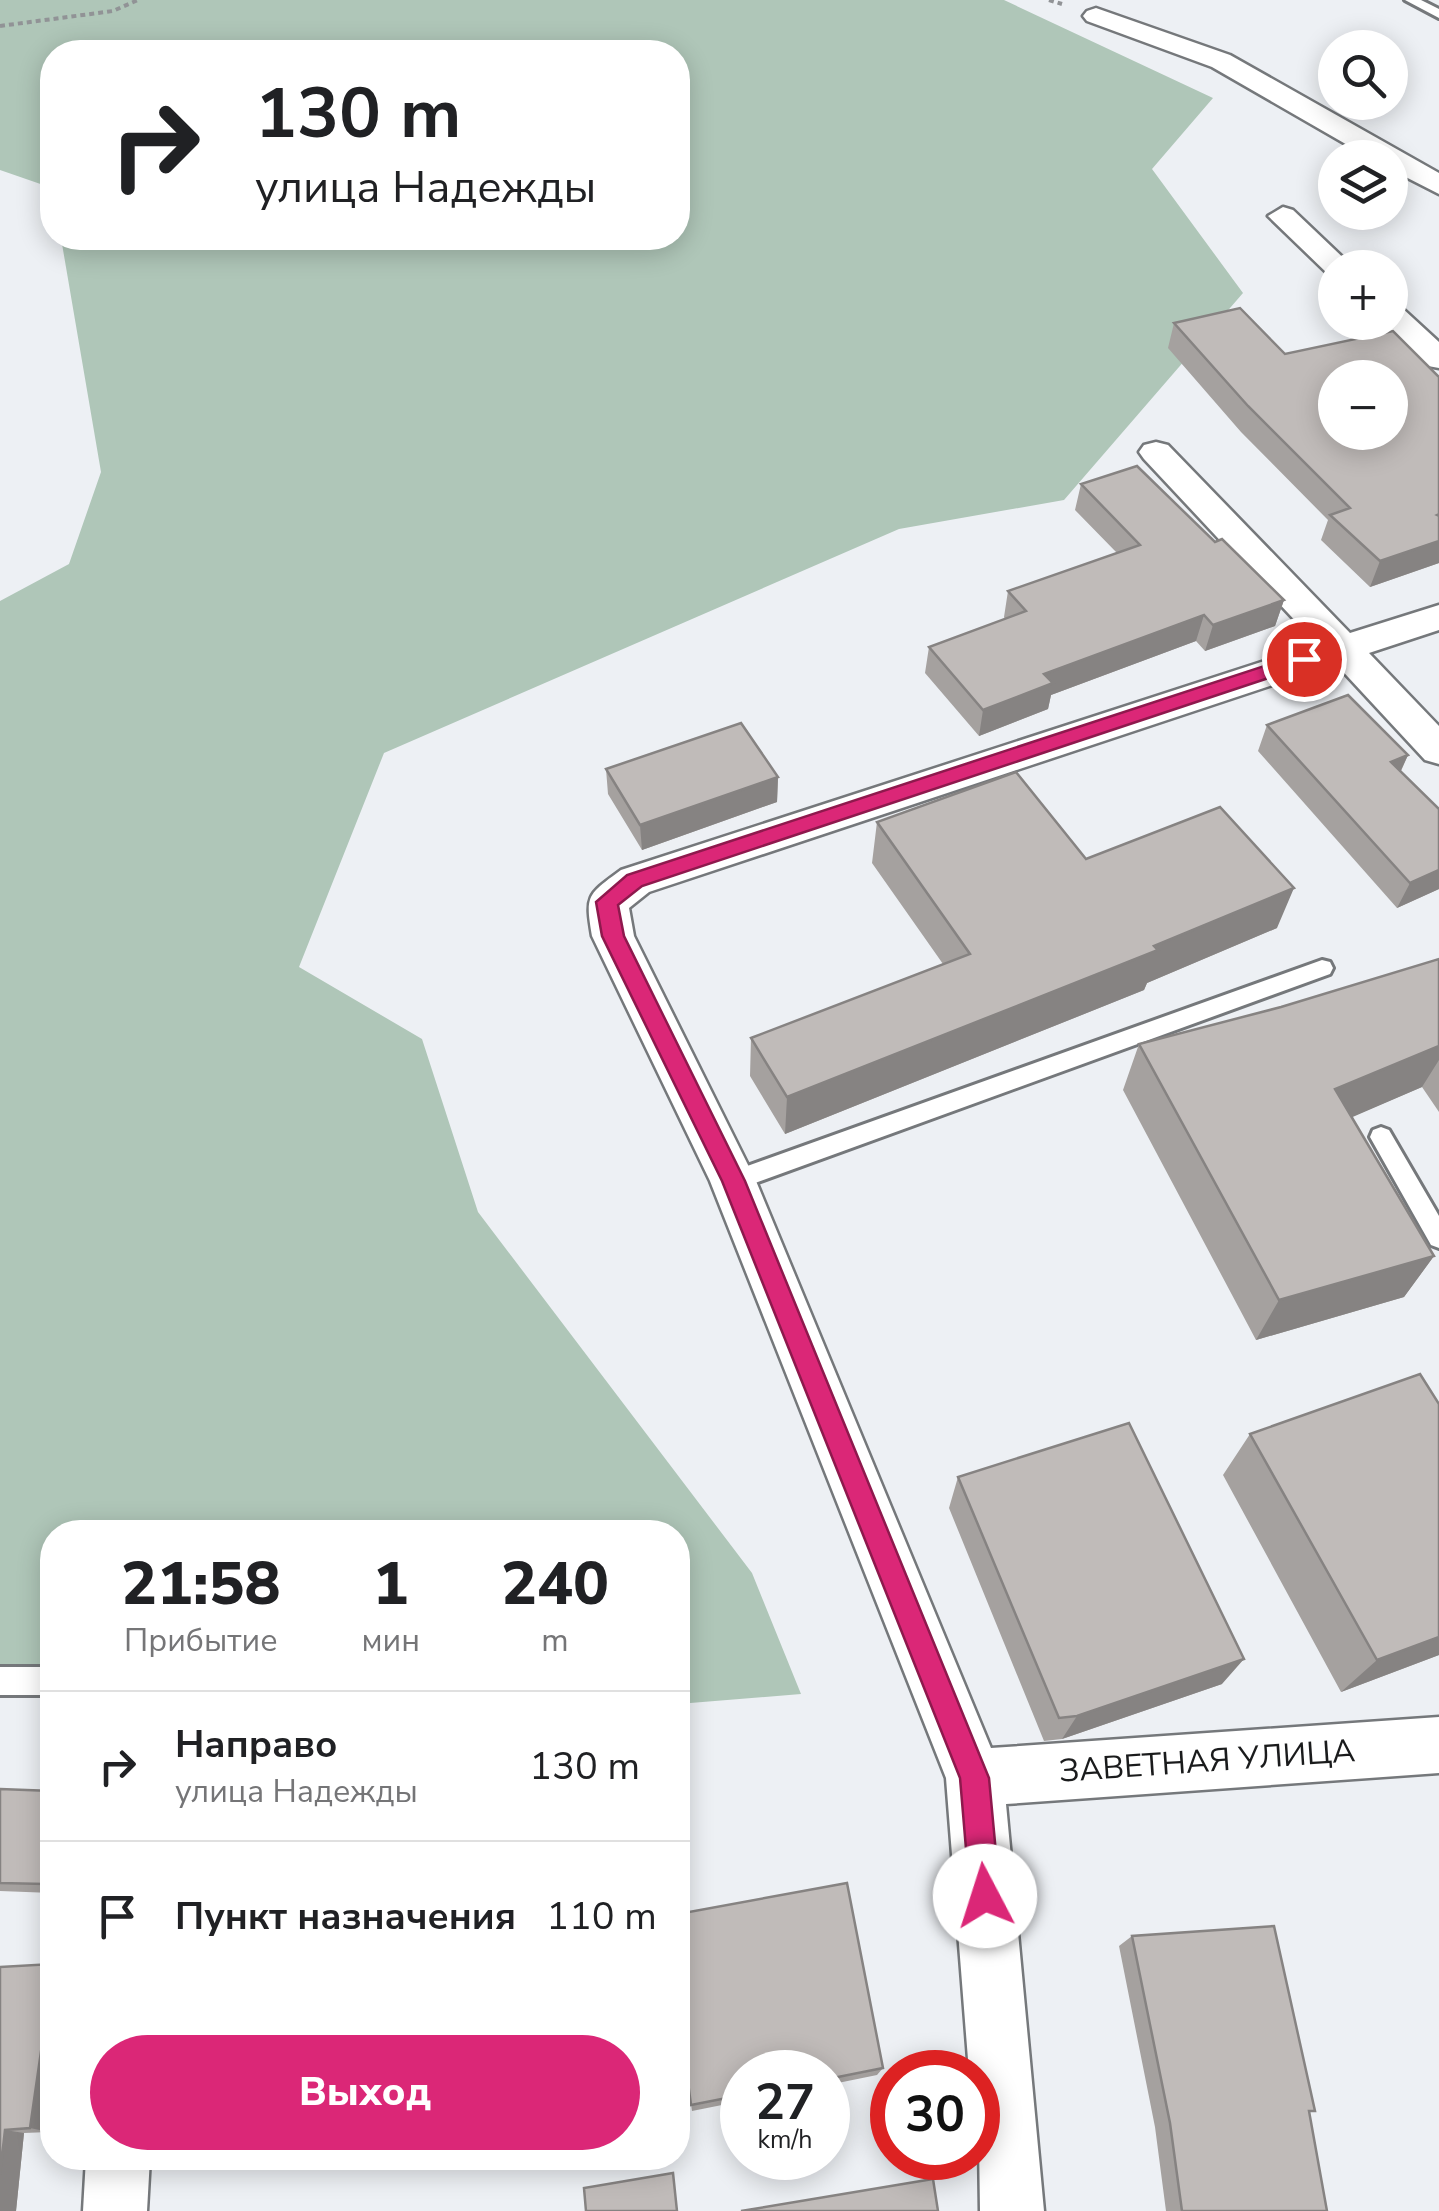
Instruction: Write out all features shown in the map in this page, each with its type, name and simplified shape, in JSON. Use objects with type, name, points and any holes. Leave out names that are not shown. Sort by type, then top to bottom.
[{"type":"street","points":[[1114,7],[1221,61],[1439,185]]},
{"type":"street","points":[[1283,216],[1320,250]]},
{"type":"street","points":[[1408,331],[1439,359]]},
{"type":"street","points":[[1156,452],[1439,750]]},
{"type":"street","points":[[1012,2211],[975,1778],[733,1181],[613,936],[607,902],[634,880],[1439,617]]},
{"type":"street","name":"ЗАВЕТНАЯ УЛИЦА","points":[[975,1778],[1439,1745]]},
{"type":"street","points":[[115,2211],[117,2170]]},
{"type":"lane","points":[[1411,0],[1439,14]]},
{"type":"lane","points":[[733,1181],[1322,968]]},
{"type":"lane","points":[[1381,1137],[1439,1238]]},
{"type":"lane","points":[[0,1681],[40,1681]]},
{"type":"path","points":[[0,26],[112,11],[138,0]]},
{"type":"green space","points":[[0,0],[1004,0],[1213,98],[1152,169],[1243,293],[1064,500],[899,529],[384,753],[299,967],[422,1039],[478,1212],[752,1573],[801,1694],[690,1703],[690,1520],[40,1520],[40,1698],[0,1693],[0,601],[69,564],[101,472],[63,250],[690,250],[690,40],[40,40],[40,184],[0,170]]},
{"type":"building","points":[[1240,308],[1285,354],[1351,340],[1402,340],[1439,377],[1439,541],[1380,561],[1330,515],[1350,508],[1248,406],[1174,323]]},
{"type":"building","points":[[1137,466],[1215,542],[1222,539],[1284,600],[1213,625],[1204,615],[1044,674],[1053,683],[983,710],[929,647],[1026,611],[1008,591],[1140,545],[1081,484]]},
{"type":"building","points":[[1348,695],[1408,755],[1391,762],[1439,809],[1439,870],[1410,883],[1267,725]]},
{"type":"building","points":[[741,723],[778,777],[640,825],[606,769]]},
{"type":"building","points":[[1016,772],[1086,859],[1220,807],[1294,888],[1154,946],[1158,950],[787,1097],[751,1038],[970,954],[877,822]]},
{"type":"building","points":[[1439,959],[1439,1046],[1335,1089],[1434,1256],[1279,1300],[1139,1044],[1281,1007]]},
{"type":"building","points":[[1420,1374],[1439,1404],[1439,1637],[1377,1660],[1250,1434]]},
{"type":"building","points":[[1129,1423],[1244,1659],[1077,1716],[1059,1718],[958,1477]]},
{"type":"building","points":[[0,1789],[40,1791],[40,1884],[0,1883]]},
{"type":"building","points":[[847,1883],[879,2050],[870,2050],[870,2071],[850,2075],[850,2050],[720,2050],[720,2099],[691,2105],[690,1912]]},
{"type":"building","points":[[1274,1926],[1315,2111],[1309,2111],[1327,2211],[1182,2211],[1170,2123],[1132,1936]]},
{"type":"building","points":[[40,1965],[40,2058],[30,2128],[5,2130],[0,2174],[0,1967]]},
{"type":"building","points":[[673,2173],[677,2211],[586,2211],[584,2188]]},
{"type":"building","points":[[933,2180],[938,2211],[741,2211]]},
{"type":"route","points":[[985,1896],[975,1778],[733,1181],[613,936],[607,902],[634,880],[1304,659]]}]
